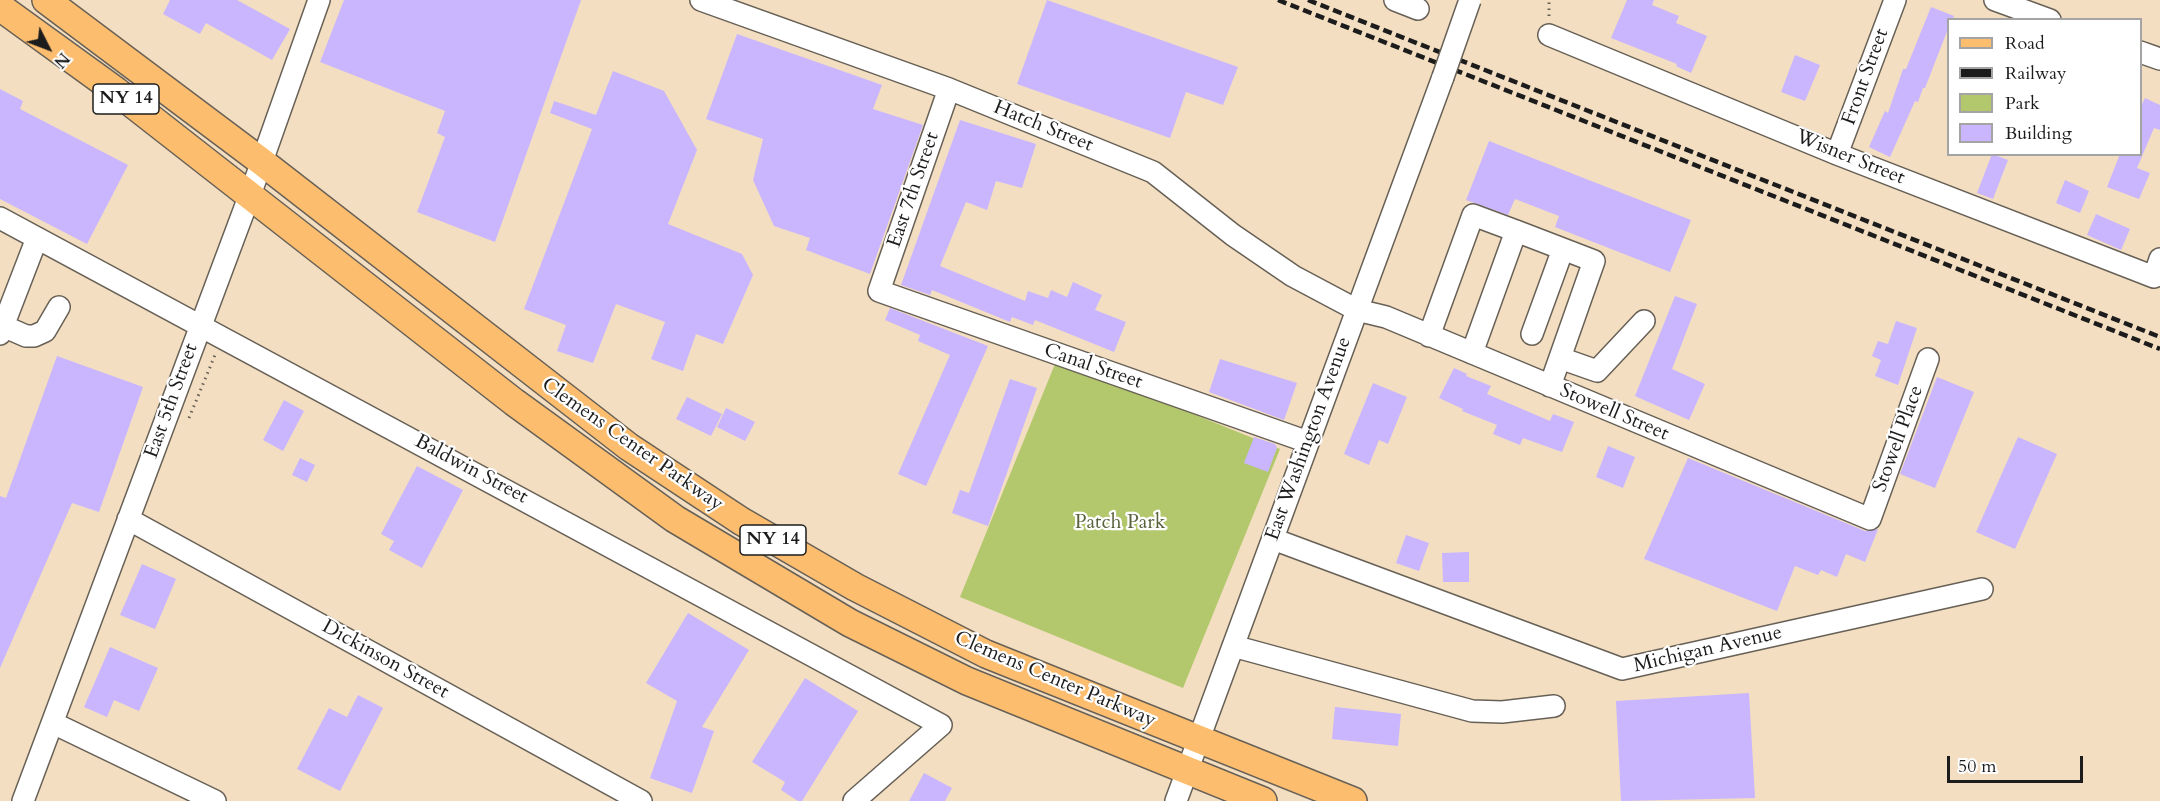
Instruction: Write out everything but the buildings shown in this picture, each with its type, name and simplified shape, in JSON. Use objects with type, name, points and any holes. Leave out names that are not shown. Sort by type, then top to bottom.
[{"type":"main road","name":"Clemens Center Parkway","points":[[46,0],[262,162],[610,433],[741,521],[855,587],[986,654],[1353,801]]},
{"type":"main road","name":"Clemens Center Parkway","points":[[0,7],[116,91],[514,402],[695,531],[850,623],[967,681],[1263,801]]},
{"type":"street","name":"East 5th Street","points":[[23,801],[262,162],[319,0]]},
{"type":"street","name":"Hatch Street","points":[[701,0],[949,89],[1153,172],[1233,235],[1293,276],[1357,310]]},
{"type":"street","points":[[1395,0],[1418,9]]},
{"type":"street","name":"East Washington Avenue","points":[[1176,801],[1470,0]]},
{"type":"street","name":"Front Street","points":[[1837,154],[1895,0]]},
{"type":"street","points":[[1995,0],[2044,18]]},
{"type":"street","name":"Wisner Street","points":[[1549,35],[1837,154],[2157,268]]},
{"type":"street","points":[[2142,53],[2160,59]]},
{"type":"street","name":"East 7th Street","points":[[879,291],[949,89]]},
{"type":"street","points":[[1429,336],[1473,214],[1594,261],[1550,386]]},
{"type":"street","name":"Baldwin Street","points":[[0,218],[942,725],[854,801]]},
{"type":"street","points":[[1472,353],[1516,231]]},
{"type":"street","points":[[37,238],[2,330],[34,336],[45,331],[59,307]]},
{"type":"street","points":[[1532,334],[1563,249]]},
{"type":"street","name":"Canal Street","points":[[879,291],[1308,442]]},
{"type":"street","name":"Stowell Street","points":[[1357,310],[1386,317],[1870,519]]},
{"type":"street","points":[[1587,401],[1597,371],[1644,321]]},
{"type":"street","points":[[1560,358],[1597,371]]},
{"type":"street","name":"Stowell Place","points":[[1870,519],[1928,359]]},
{"type":"street","name":"Dickinson Street","points":[[128,519],[641,801]]},
{"type":"street","name":"Michigan Avenue","points":[[1273,538],[1622,669],[1982,589]]},
{"type":"street","points":[[1233,646],[1472,711],[1502,711],[1554,706]]},
{"type":"street","points":[[52,723],[215,801]]},
{"type":"path","points":[[186,426],[216,353]]},
{"type":"green space","name":"Patch Park","points":[[1057,359],[1280,449],[1183,688],[960,597]]},
{"type":"railway","points":[[1278,0],[2160,349]]},
{"type":"railway","points":[[1308,0],[2160,337]]}]
